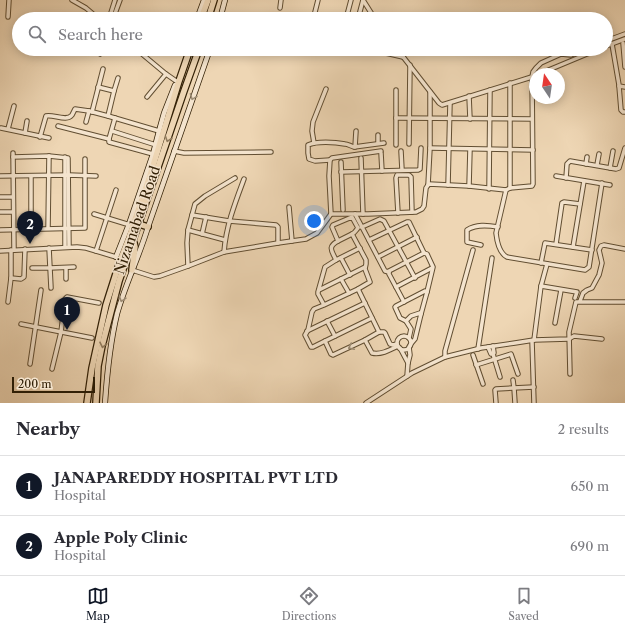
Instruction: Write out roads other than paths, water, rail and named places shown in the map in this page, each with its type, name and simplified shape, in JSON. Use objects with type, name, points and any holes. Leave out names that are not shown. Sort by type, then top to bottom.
[{"type":"highway","points":[[204,12],[208,0]]},
{"type":"highway","points":[[210,12],[214,0]]},
{"type":"highway","name":"Nizamabad Road","points":[[96,403],[98,366],[119,281],[133,240],[134,225],[187,56]]},
{"type":"highway","name":"Nizamabad Road","points":[[87,403],[98,337],[118,259],[134,225],[197,56]]},
{"type":"highway","points":[[134,225],[148,227]]},
{"type":"highway","points":[[132,270],[134,247],[133,240]]},
{"type":"highway","points":[[112,270],[118,259]]},
{"type":"main road","points":[[200,12],[204,0]]},
{"type":"main road","points":[[222,12],[225,0]]},
{"type":"main road","name":"Nizamabad Road","points":[[105,403],[111,348],[117,315],[208,56]]},
{"type":"main road","name":"Nizamabad Road","points":[[134,225],[164,113],[178,82]]},
{"type":"street","points":[[8,17],[9,0]]},
{"type":"street","points":[[72,0],[91,12]]},
{"type":"street","points":[[112,12],[116,0]]},
{"type":"street","points":[[116,12],[120,0]]},
{"type":"street","points":[[280,8],[282,0]]},
{"type":"street","points":[[315,12],[318,0]]},
{"type":"street","points":[[348,12],[351,0]]},
{"type":"street","points":[[363,0],[370,12]]},
{"type":"street","points":[[360,12],[363,0]]},
{"type":"street","points":[[613,38],[625,34]]},
{"type":"street","points":[[613,44],[624,41],[625,67]]},
{"type":"street","points":[[613,50],[619,86],[620,110],[625,112]]},
{"type":"street","points":[[144,56],[178,82]]},
{"type":"street","points":[[399,56],[403,57],[410,65],[440,104],[445,105],[529,78]]},
{"type":"street","points":[[536,68],[541,63],[557,56]]},
{"type":"street","points":[[553,68],[581,56]]},
{"type":"street","points":[[409,144],[410,65]]},
{"type":"street","points":[[86,122],[91,111],[103,68]]},
{"type":"street","points":[[147,97],[166,74]]},
{"type":"street","points":[[108,116],[118,78]]},
{"type":"street","points":[[510,84],[510,149],[508,189],[496,233],[501,253],[507,257],[584,270],[587,269],[589,267],[592,250],[602,183]]},
{"type":"street","points":[[619,86],[625,86]]},
{"type":"street","points":[[98,87],[114,91]]},
{"type":"street","points":[[314,142],[312,131],[313,122],[326,90]]},
{"type":"street","points":[[396,90],[396,145]]},
{"type":"street","points":[[489,189],[490,90]]},
{"type":"street","points":[[331,214],[368,215],[412,212],[422,209],[424,206],[426,188],[428,184],[430,148],[430,91]]},
{"type":"street","points":[[469,96],[470,118]]},
{"type":"street","points":[[448,185],[450,103]]},
{"type":"street","points":[[428,184],[469,186],[489,189],[508,189],[533,186],[533,104]]},
{"type":"street","points":[[8,129],[14,106]]},
{"type":"street","points":[[40,136],[46,116],[69,118],[72,116],[75,109],[91,111],[159,131]]},
{"type":"street","points":[[109,139],[115,118]]},
{"type":"street","points":[[396,118],[532,119]]},
{"type":"street","points":[[25,133],[27,121]]},
{"type":"street","points":[[58,126],[109,139],[110,143],[153,154]]},
{"type":"street","points":[[1,128],[49,138]]},
{"type":"street","points":[[112,131],[156,145]]},
{"type":"street","points":[[355,147],[356,131]]},
{"type":"street","points":[[378,135],[378,143]]},
{"type":"street","points":[[382,171],[381,152],[315,161],[309,160],[308,145],[314,142],[346,144],[355,147],[384,143]]},
{"type":"street","points":[[350,146],[351,156]]},
{"type":"street","points":[[341,172],[419,170],[421,148]]},
{"type":"street","points":[[430,148],[533,150]]},
{"type":"street","points":[[566,178],[568,163],[570,162],[616,169],[619,168],[625,148]]},
{"type":"street","points":[[469,186],[470,149]]},
{"type":"street","points":[[174,151],[184,153],[271,152]]},
{"type":"street","points":[[401,151],[402,170]]},
{"type":"street","points":[[610,168],[613,151]]},
{"type":"street","points":[[597,165],[598,154]]},
{"type":"street","points":[[8,302],[14,229],[13,155],[65,157],[67,175],[67,247]]},
{"type":"street","points":[[48,156],[48,228]]},
{"type":"street","points":[[586,164],[587,157]]},
{"type":"street","points":[[361,158],[363,214]]},
{"type":"street","points":[[579,163],[580,158]]},
{"type":"street","points":[[0,230],[85,228],[85,159]]},
{"type":"street","points":[[132,270],[154,276],[160,276],[224,252],[306,239],[314,236],[331,214],[329,176],[330,160]]},
{"type":"street","points":[[340,162],[343,210]]},
{"type":"street","points":[[398,213],[397,175],[409,175],[411,177],[412,212]]},
{"type":"street","points":[[0,176],[96,176]]},
{"type":"street","points":[[30,176],[31,229]]},
{"type":"street","points":[[556,176],[610,185]]},
{"type":"street","points":[[188,266],[188,230],[196,204],[205,196],[235,178]]},
{"type":"street","points":[[224,252],[229,221],[244,179]]},
{"type":"street","points":[[573,247],[584,181]]},
{"type":"street","points":[[96,251],[116,190]]},
{"type":"street","points":[[0,197],[13,197]]},
{"type":"street","points":[[556,244],[561,204],[564,202],[580,204]]},
{"type":"street","points":[[288,207],[292,241]]},
{"type":"street","points":[[0,212],[14,212]]},
{"type":"street","points":[[94,214],[134,225]]},
{"type":"street","points":[[192,214],[229,221],[276,225],[278,227],[278,243]]},
{"type":"street","points":[[355,214],[360,228]]},
{"type":"street","points":[[202,234],[206,217]]},
{"type":"street","points":[[338,241],[332,229],[332,225],[352,217],[370,240],[385,271],[389,272],[404,302]]},
{"type":"street","points":[[336,260],[331,248],[333,244],[360,228],[380,219],[384,220],[414,278]]},
{"type":"street","points":[[325,342],[333,355],[379,332],[385,333],[390,344],[403,349],[408,348],[415,339],[432,268],[427,254],[424,253],[409,222],[370,240]]},
{"type":"street","points":[[480,245],[467,241],[467,230],[469,228],[482,225],[498,227]]},
{"type":"street","points":[[188,230],[225,240]]},
{"type":"street","points":[[352,234],[366,260],[365,269],[370,282],[313,310],[305,335],[311,347],[313,347],[372,318]]},
{"type":"street","points":[[378,257],[417,238]]},
{"type":"street","points":[[541,263],[545,243],[592,250]]},
{"type":"street","points":[[570,374],[569,332],[577,301],[580,301],[583,294],[592,288],[599,275],[602,263],[599,250],[601,246],[604,245],[625,249]]},
{"type":"street","points":[[0,251],[82,247],[118,259]]},
{"type":"street","points":[[49,248],[51,288]]},
{"type":"street","points":[[324,305],[318,294],[318,290],[325,267],[360,248]]},
{"type":"street","points":[[11,278],[21,279],[24,277],[25,249]]},
{"type":"street","points":[[445,357],[445,351],[473,250]]},
{"type":"street","points":[[389,272],[424,253]]},
{"type":"street","points":[[341,258],[350,274]]},
{"type":"street","points":[[478,348],[492,258]]},
{"type":"street","points":[[534,403],[533,340],[541,286],[548,264]]},
{"type":"street","points":[[32,268],[74,267]]},
{"type":"street","points":[[318,290],[365,267]]},
{"type":"street","points":[[66,268],[66,279]]},
{"type":"street","points":[[396,287],[432,268]]},
{"type":"street","points":[[341,279],[348,294]]},
{"type":"street","points":[[541,286],[576,292],[575,298]]},
{"type":"street","points":[[358,289],[379,332]]},
{"type":"street","points":[[30,364],[41,290]]},
{"type":"street","points":[[556,323],[561,290]]},
{"type":"street","points":[[407,376],[410,355],[409,338],[411,329],[406,321],[400,318],[395,309],[396,306],[424,291],[427,292]]},
{"type":"street","points":[[52,369],[61,332],[66,298],[99,303]]},
{"type":"street","points":[[580,301],[625,302]]},
{"type":"street","points":[[307,331],[365,303]]},
{"type":"street","points":[[406,321],[407,318],[419,312],[421,314]]},
{"type":"street","points":[[327,321],[335,336]]},
{"type":"street","points":[[21,324],[92,338]]},
{"type":"street","points":[[408,363],[398,346],[398,339],[401,336],[406,336],[409,338]]},
{"type":"street","points":[[366,403],[407,376],[445,357],[478,348],[533,340],[569,339],[574,336],[602,339]]},
{"type":"street","points":[[365,340],[374,354],[386,352],[398,346]]},
{"type":"street","points":[[492,354],[494,354],[494,346]]},
{"type":"street","points":[[488,347],[500,377]]},
{"type":"street","points":[[476,365],[510,354],[518,374]]},
{"type":"street","points":[[473,355],[483,384]]},
{"type":"street","points":[[513,380],[515,403]]},
{"type":"street","points":[[496,403],[496,388],[534,387]]},
{"type":"place","name":"Apple Poly Clinic","points":[[30,244]]},
{"type":"place","name":"JANAPAREDDY HOSPITAL PVT LTD","points":[[67,330]]}]
